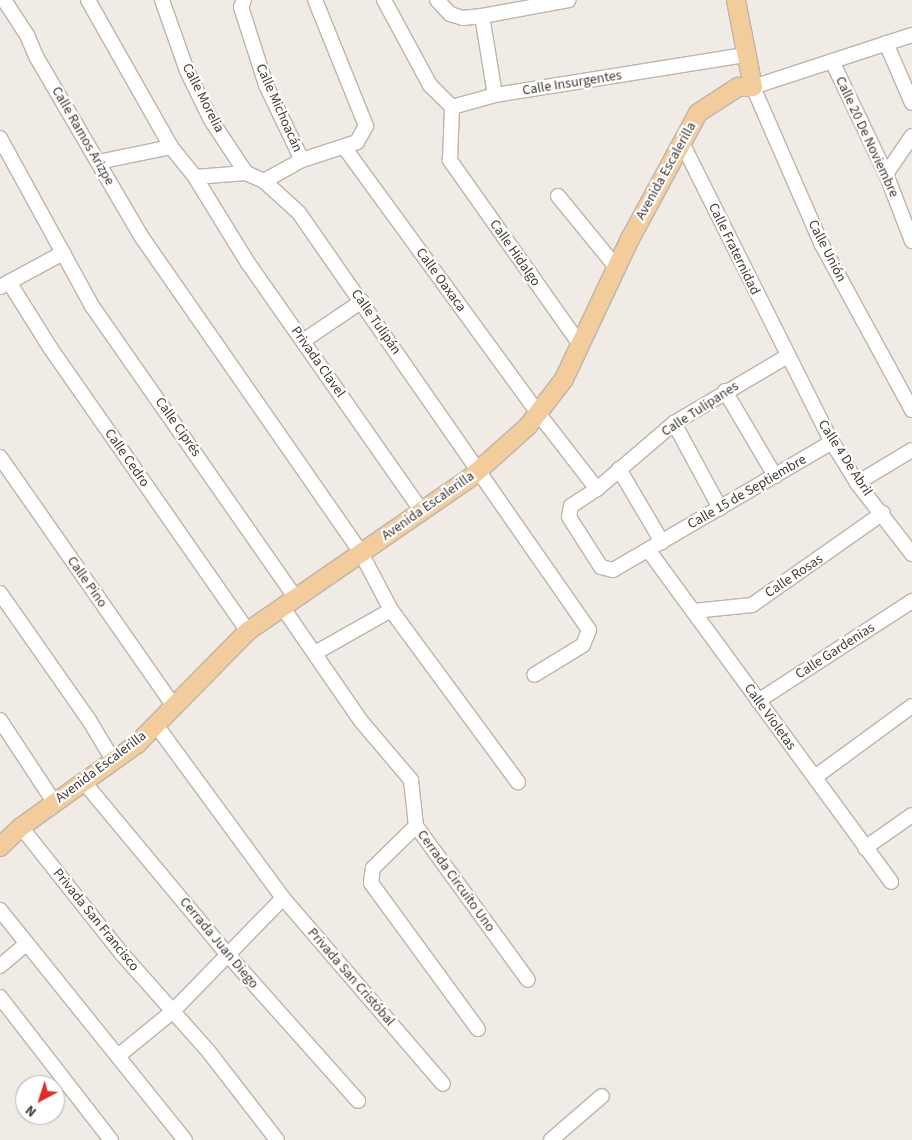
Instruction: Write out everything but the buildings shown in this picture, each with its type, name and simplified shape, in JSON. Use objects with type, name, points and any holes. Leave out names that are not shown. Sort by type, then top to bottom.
[{"type":"main road","points":[[736,0],[753,87]]},
{"type":"main road","name":"Avenida Escalerilla","points":[[0,847],[21,827],[54,802],[138,744],[248,631],[480,469],[528,426],[564,379],[617,268],[681,141],[698,113],[738,87],[753,87]]},
{"type":"street","name":"Calle Ramos Arizpe","points":[[4,0],[27,35],[37,58],[141,236],[361,553]]},
{"type":"street","name":"Privada Clavel","points":[[88,0],[171,147],[195,177],[238,248],[422,510]]},
{"type":"street","name":"Calle Morelia","points":[[162,0],[191,79],[211,120],[246,173],[264,182]]},
{"type":"street","name":"Calle Michoacán","points":[[244,0],[241,7],[266,85],[302,160]]},
{"type":"street","points":[[264,182],[302,160],[351,144],[366,126],[315,0]]},
{"type":"street","points":[[384,0],[430,85],[452,107]]},
{"type":"street","points":[[437,0],[450,14],[463,18],[568,0]]},
{"type":"street","points":[[482,16],[495,95]]},
{"type":"street","points":[[753,87],[912,35]]},
{"type":"street","points":[[886,43],[912,103]]},
{"type":"street","name":"Calle Insurgentes","points":[[452,107],[495,95],[746,55]]},
{"type":"street","name":"Calle 20 De Noviembre","points":[[832,61],[886,174],[912,241]]},
{"type":"street","name":"Calle Unión","points":[[753,87],[822,245],[912,410]]},
{"type":"street","name":"Calle Hidalgo","points":[[452,107],[450,160],[581,346]]},
{"type":"street","points":[[886,174],[912,136]]},
{"type":"street","points":[[0,138],[63,253],[5,284]]},
{"type":"street","name":"Calle Fraternidad","points":[[681,141],[786,357]]},
{"type":"street","name":"Calle Oaxaca","points":[[351,144],[538,413],[597,489]]},
{"type":"street","points":[[98,162],[171,147]]},
{"type":"street","points":[[195,177],[246,173]]},
{"type":"street","name":"Calle Tulipán","points":[[264,182],[299,213],[480,469],[589,630],[582,645],[534,676]]},
{"type":"street","points":[[558,196],[617,268]]},
{"type":"street","name":"Calle Ciprés","points":[[63,253],[92,306],[290,603],[315,653]]},
{"type":"street","name":"Calle Cedro","points":[[5,284],[248,631]]},
{"type":"street","points":[[303,340],[362,301]]},
{"type":"street","name":"Calle Tulipanes","points":[[649,551],[613,570],[601,567],[569,517],[571,506],[597,489],[674,423],[725,391],[786,357]]},
{"type":"street","name":"Calle 4 De Abril","points":[[786,357],[832,442],[858,483],[883,513],[912,554]]},
{"type":"street","points":[[725,391],[775,476]]},
{"type":"street","points":[[674,423],[720,508]]},
{"type":"street","name":"Calle 15 de Septiembre","points":[[662,542],[832,442]]},
{"type":"street","points":[[858,483],[912,450]]},
{"type":"street","name":"Calle Pino","points":[[0,457],[174,706]]},
{"type":"street","points":[[619,469],[662,542],[649,551]]},
{"type":"street","points":[[0,482],[11,473]]},
{"type":"street","name":"Calle Rosas","points":[[694,611],[752,605],[883,513]]},
{"type":"street","name":"Calle Violetas","points":[[649,551],[891,882]]},
{"type":"street","points":[[361,553],[391,610],[518,782]]},
{"type":"street","points":[[0,593],[89,720],[113,760]]},
{"type":"street","name":"Calle Gardenias","points":[[758,701],[912,601]]},
{"type":"street","points":[[315,653],[391,610]]},
{"type":"street","name":"Cerrada Circuito Uno","points":[[315,653],[360,721],[410,780],[416,826],[528,980]]},
{"type":"street","points":[[815,777],[912,706]]},
{"type":"street","points":[[0,720],[54,802]]},
{"type":"street","name":"Privada San Cristóbal","points":[[156,725],[283,898],[443,1084]]},
{"type":"street","name":"Cerrada Juan Diego","points":[[83,781],[229,956],[358,1101]]},
{"type":"street","points":[[865,848],[912,815]]},
{"type":"street","points":[[416,826],[373,868],[371,883],[478,1028]]},
{"type":"street","name":"Privada San Francisco","points":[[21,827],[172,1012],[209,1052],[277,1140]]},
{"type":"street","points":[[118,1056],[172,1012],[229,956],[283,898]]},
{"type":"street","points":[[0,910],[186,1140]]},
{"type":"street","points":[[0,966],[27,942]]},
{"type":"street","points":[[0,997],[111,1140]]},
{"type":"street","points":[[551,1140],[602,1096]]}]
